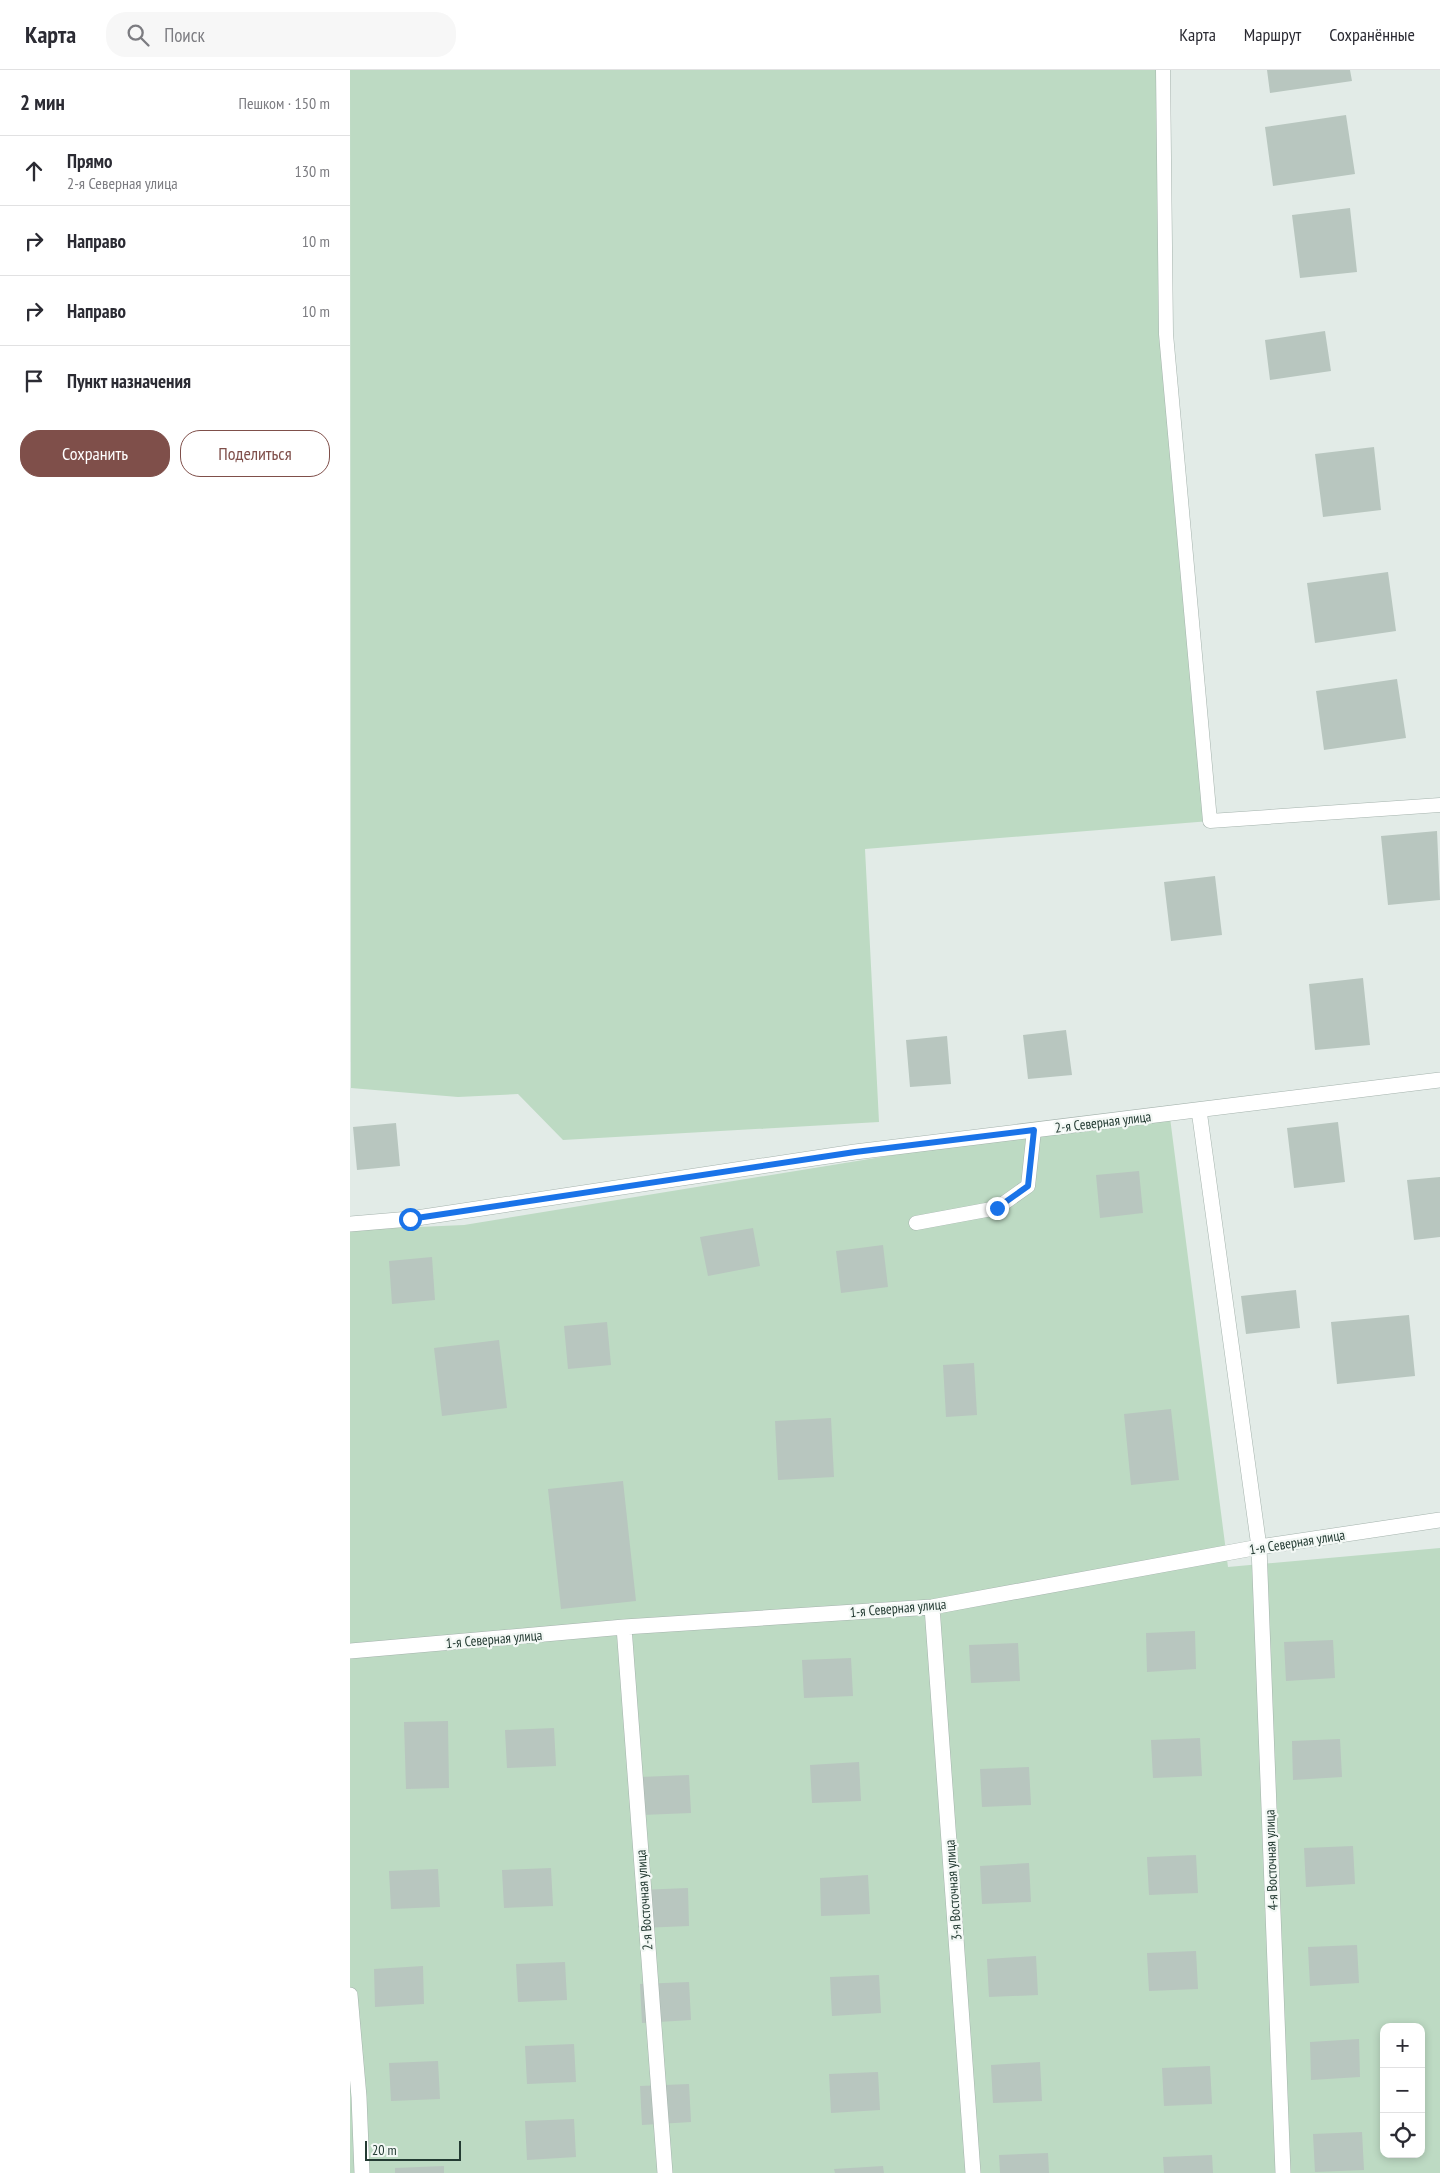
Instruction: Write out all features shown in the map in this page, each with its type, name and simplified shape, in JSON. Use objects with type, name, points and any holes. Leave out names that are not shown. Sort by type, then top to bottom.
[{"type":"street","name":"2-я Северная улица","points":[[350,1224],[410,1219],[836,1155],[1440,1080]]},
{"type":"street","name":"4-я Восточная улица","points":[[1199,1110],[1259,1548],[1283,2173]]},
{"type":"street","name":"1-я Северная улица","points":[[350,1651],[624,1627],[932,1607],[1259,1548],[1440,1520]]},
{"type":"street","name":"3-я Восточная улица","points":[[932,1607],[974,2173]]},
{"type":"street","name":"2-я Восточная улица","points":[[624,1627],[665,2173]]},
{"type":"street","points":[[350,1995],[354,2098],[362,2173]]},
{"type":"lane","points":[[1163,70],[1166,334],[1210,821],[1440,805]]},
{"type":"lane","points":[[916,1223],[997,1208],[1028,1186],[1034,1130]]},
{"type":"green space","points":[[350,70],[1163,70],[1166,334],[1210,821],[865,849],[879,1122],[563,1140],[518,1094],[458,1097],[351,1088]]},
{"type":"green space","points":[[1169,1110],[1228,1567],[1440,1548],[1440,2173],[350,2173],[350,1230],[464,1225]]},
{"type":"building","points":[[1267,70],[1350,70],[1352,81],[1270,93]]},
{"type":"building","points":[[1346,115],[1355,174],[1273,186],[1265,127]]},
{"type":"building","points":[[1350,208],[1357,272],[1300,278],[1292,215]]},
{"type":"building","points":[[1325,331],[1331,371],[1270,380],[1265,340]]},
{"type":"building","points":[[1374,447],[1381,510],[1323,517],[1315,454]]},
{"type":"building","points":[[1388,572],[1396,631],[1315,643],[1307,583]]},
{"type":"building","points":[[1397,679],[1406,738],[1324,750],[1316,691]]},
{"type":"building","points":[[1437,831],[1440,900],[1388,905],[1381,836]]},
{"type":"building","points":[[1215,876],[1222,935],[1171,941],[1164,882]]},
{"type":"building","points":[[1363,978],[1370,1045],[1315,1050],[1309,984]]},
{"type":"building","points":[[1066,1030],[1072,1075],[1028,1079],[1023,1035]]},
{"type":"building","points":[[947,1036],[951,1084],[910,1087],[906,1040]]},
{"type":"building","points":[[1338,1122],[1345,1182],[1294,1188],[1287,1128]]},
{"type":"building","points":[[396,1123],[400,1166],[357,1170],[353,1127]]},
{"type":"building","points":[[1139,1171],[1143,1213],[1100,1218],[1096,1175]]},
{"type":"building","points":[[1440,1177],[1440,1237],[1414,1240],[1407,1180]]},
{"type":"building","points":[[753,1228],[760,1266],[708,1276],[700,1237]]},
{"type":"building","points":[[883,1245],[888,1287],[841,1293],[836,1251]]},
{"type":"building","points":[[432,1257],[435,1300],[392,1304],[389,1261]]},
{"type":"building","points":[[1296,1290],[1300,1328],[1246,1334],[1241,1296]]},
{"type":"building","points":[[1409,1315],[1415,1376],[1337,1384],[1331,1322]]},
{"type":"building","points":[[607,1322],[611,1365],[568,1369],[564,1326]]},
{"type":"building","points":[[499,1340],[507,1408],[442,1416],[434,1348]]},
{"type":"building","points":[[974,1363],[977,1415],[946,1417],[943,1365]]},
{"type":"building","points":[[1171,1409],[1179,1480],[1131,1485],[1124,1414]]},
{"type":"building","points":[[831,1418],[834,1477],[778,1480],[775,1421]]},
{"type":"building","points":[[623,1481],[636,1601],[561,1609],[548,1489]]},
{"type":"building","points":[[1195,1631],[1196,1669],[1147,1672],[1146,1633]]},
{"type":"building","points":[[1333,1640],[1335,1678],[1286,1681],[1284,1642]]},
{"type":"building","points":[[1018,1643],[1020,1681],[971,1683],[969,1645]]},
{"type":"building","points":[[851,1658],[853,1696],[804,1698],[802,1660]]},
{"type":"building","points":[[448,1721],[449,1788],[406,1789],[404,1722]]},
{"type":"building","points":[[554,1728],[556,1766],[507,1768],[505,1730]]},
{"type":"building","points":[[1200,1738],[1202,1776],[1153,1778],[1151,1740]]},
{"type":"building","points":[[1340,1739],[1342,1777],[1293,1780],[1292,1741]]},
{"type":"building","points":[[859,1762],[861,1801],[812,1803],[810,1765]]},
{"type":"building","points":[[1029,1767],[1031,1805],[982,1807],[980,1769]]},
{"type":"building","points":[[689,1775],[691,1813],[642,1815],[640,1777]]},
{"type":"building","points":[[1353,1846],[1355,1884],[1306,1887],[1304,1848]]},
{"type":"building","points":[[1196,1855],[1198,1893],[1149,1895],[1147,1857]]},
{"type":"building","points":[[1029,1863],[1031,1902],[982,1904],[980,1866]]},
{"type":"building","points":[[551,1868],[553,1906],[504,1908],[502,1870]]},
{"type":"building","points":[[438,1869],[440,1907],[391,1909],[389,1871]]},
{"type":"building","points":[[868,1875],[870,1914],[821,1916],[820,1878]]},
{"type":"building","points":[[688,1888],[689,1926],[641,1928],[639,1890]]},
{"type":"building","points":[[1357,1945],[1359,1983],[1310,1986],[1308,1947]]},
{"type":"building","points":[[1196,1951],[1198,1989],[1149,1991],[1147,1953]]},
{"type":"building","points":[[1036,1956],[1038,1995],[989,1997],[987,1959]]},
{"type":"building","points":[[565,1962],[567,2000],[518,2002],[516,1964]]},
{"type":"building","points":[[423,1966],[424,2004],[375,2007],[374,1969]]},
{"type":"building","points":[[879,1975],[881,2013],[832,2016],[830,1977]]},
{"type":"building","points":[[689,1982],[691,2020],[642,2023],[640,1984]]},
{"type":"building","points":[[1359,2039],[1360,2077],[1311,2080],[1310,2042]]},
{"type":"building","points":[[574,2044],[576,2082],[527,2084],[525,2046]]},
{"type":"building","points":[[438,2061],[440,2099],[391,2101],[389,2063]]},
{"type":"building","points":[[1040,2062],[1042,2101],[993,2103],[991,2065]]},
{"type":"building","points":[[1210,2066],[1212,2104],[1164,2106],[1162,2068]]},
{"type":"building","points":[[878,2072],[880,2110],[831,2113],[829,2074]]},
{"type":"building","points":[[689,2084],[691,2122],[642,2125],[640,2086]]},
{"type":"building","points":[[574,2119],[576,2157],[527,2160],[525,2121]]},
{"type":"building","points":[[1362,2132],[1364,2170],[1315,2172],[1313,2134]]},
{"type":"building","points":[[1048,2153],[1049,2173],[1000,2173],[999,2155]]},
{"type":"building","points":[[1212,2155],[1213,2173],[1164,2173],[1163,2157]]},
{"type":"building","points":[[444,2166],[444,2173],[395,2173],[395,2168]]},
{"type":"building","points":[[883,2166],[884,2173],[835,2173],[834,2169]]},
{"type":"route","points":[[410,1219],[855,1152],[1034,1130],[1028,1186],[997,1208]]}]
